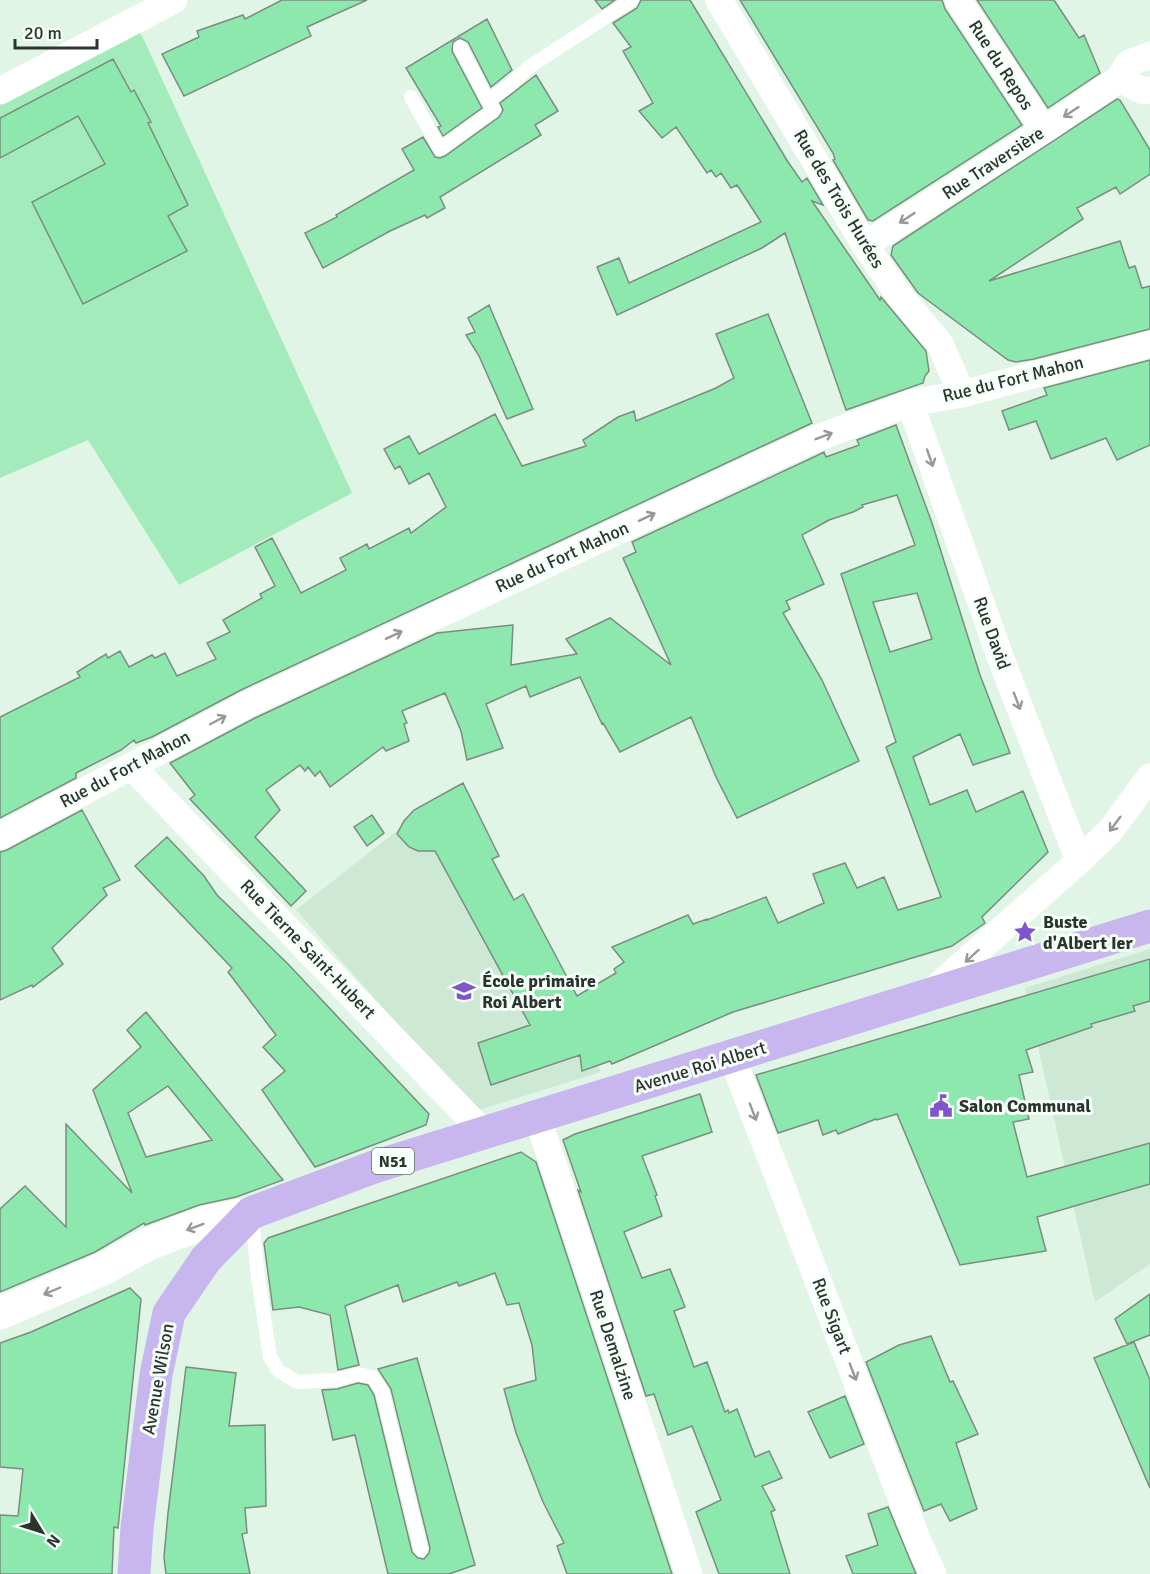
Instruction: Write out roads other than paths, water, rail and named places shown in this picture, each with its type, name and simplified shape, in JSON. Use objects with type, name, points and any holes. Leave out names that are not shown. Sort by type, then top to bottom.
[{"type":"main road","name":"Avenue Roi Albert","points":[[251,1213],[374,1167],[1150,926]]},
{"type":"main road","name":"Avenue Wilson","points":[[134,1574],[137,1528],[156,1375],[169,1313],[206,1259],[251,1213]]},
{"type":"street","points":[[0,91],[174,0]]},
{"type":"street","name":"Rue des Trois Hurées","points":[[719,0],[865,245],[900,295],[940,344],[963,394]]},
{"type":"street","name":"Rue du Repos","points":[[958,0],[1044,130]]},
{"type":"street","name":"Rue Traversière","points":[[865,245],[1119,79],[1129,63],[1150,55]]},
{"type":"street","points":[[1119,79],[1143,91],[1150,90]]},
{"type":"street","name":"Rue du Fort Mahon","points":[[0,836],[248,704],[810,441],[910,403],[963,394],[1150,344]]},
{"type":"street","name":"Rue David","points":[[910,403],[1001,659],[1079,861]]},
{"type":"street","name":"Rue Tierne Saint-Hubert","points":[[131,766],[484,1133]]},
{"type":"street","points":[[931,993],[1110,831],[1150,777]]},
{"type":"street","name":"Rue Sigart","points":[[732,1057],[919,1544],[933,1574]]},
{"type":"street","name":"Rue Demalzine","points":[[537,1116],[689,1574]]},
{"type":"street","points":[[0,1313],[105,1268],[148,1244],[203,1223],[251,1213]]},
{"type":"lane","points":[[488,101],[512,84],[529,67],[632,0]]},
{"type":"lane","points":[[411,97],[440,149],[494,110],[459,47]]},
{"type":"lane","points":[[251,1213],[270,1357],[278,1370],[297,1382],[335,1380],[358,1374],[372,1377],[382,1391],[421,1550]]},
{"type":"place","name":"Buste d'Albert Ier","points":[[1025,932]]},
{"type":"place","name":"École primaire Roi Albert","points":[[464,991]]},
{"type":"place","name":"Salon Communal","points":[[941,1106]]}]
